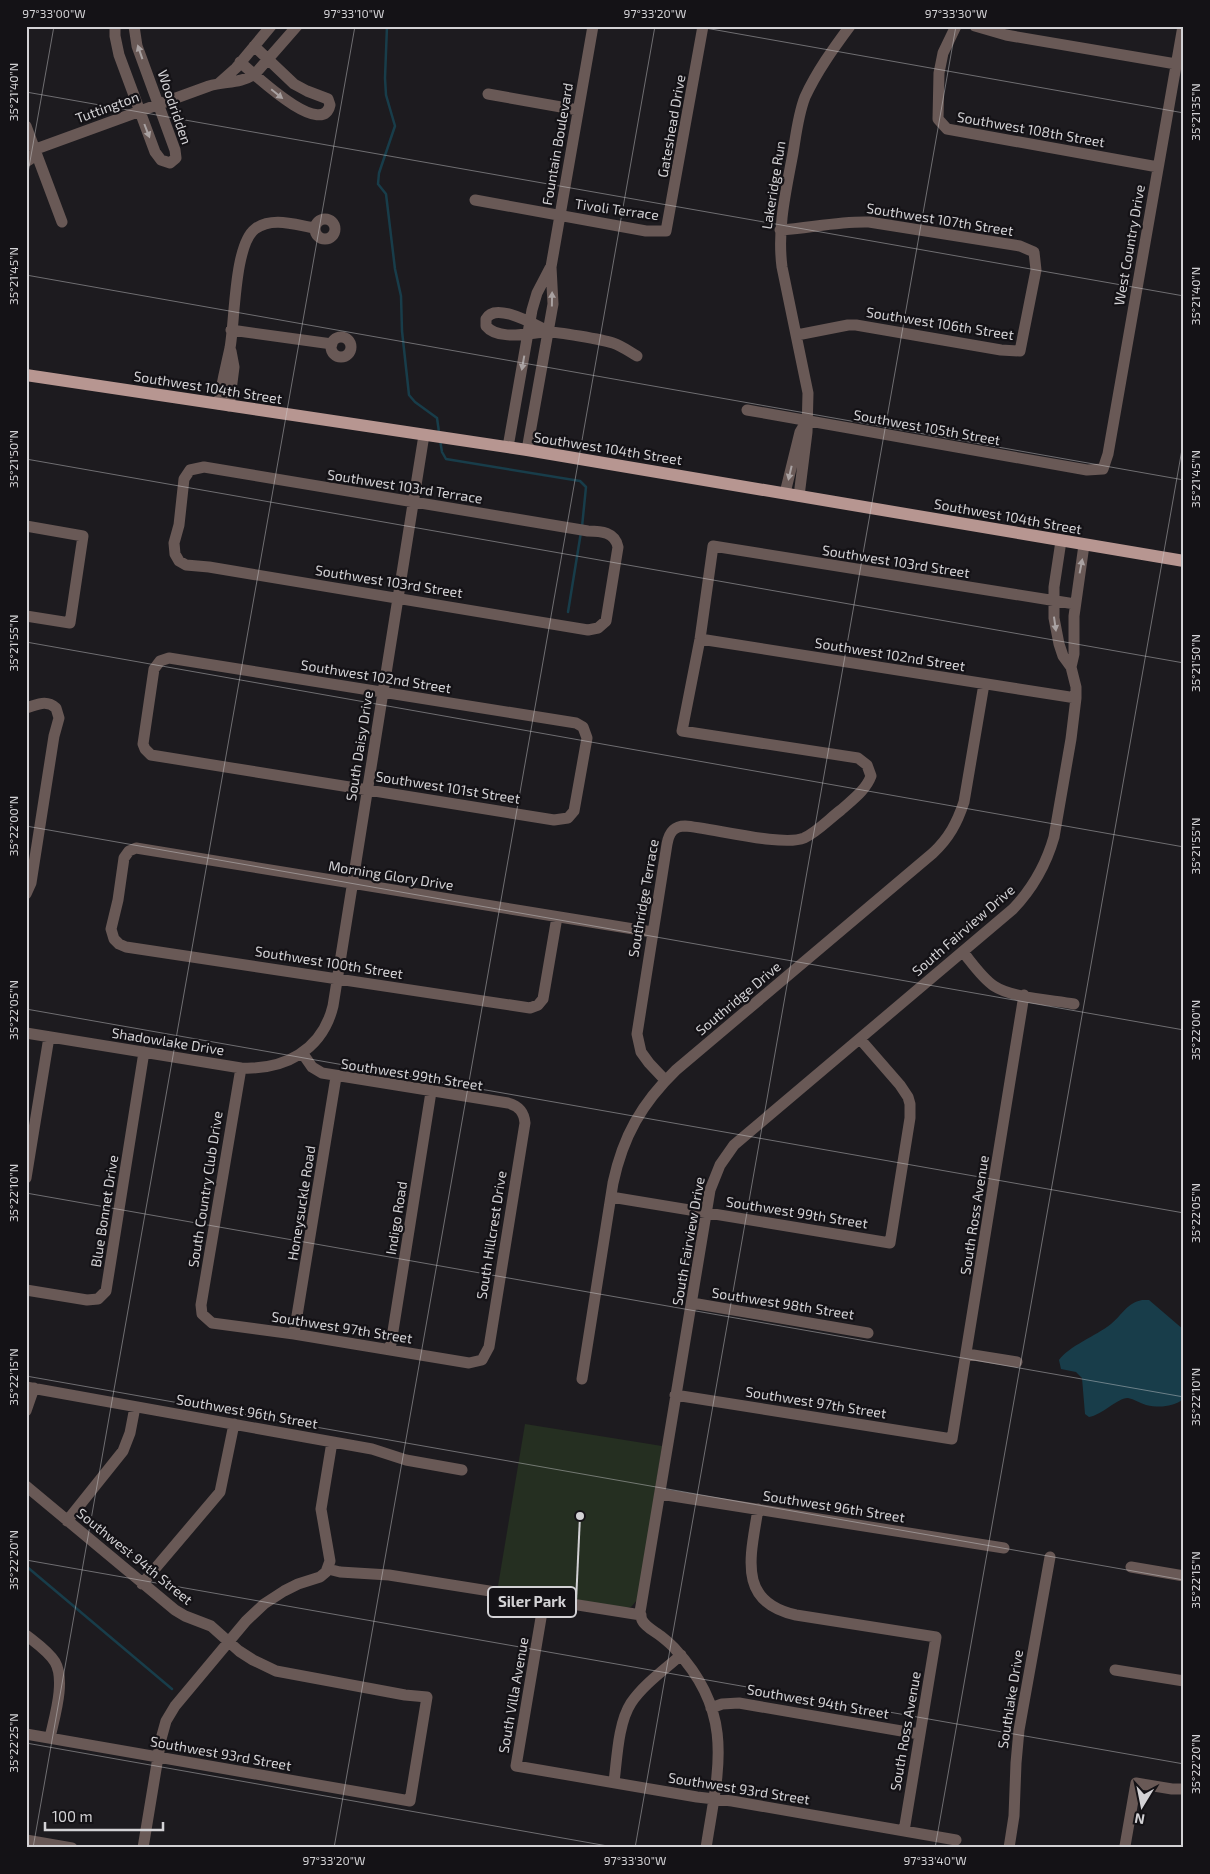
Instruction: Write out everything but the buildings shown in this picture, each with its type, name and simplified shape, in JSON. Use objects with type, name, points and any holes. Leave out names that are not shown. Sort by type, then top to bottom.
[{"type":"main road","name":"Southwest 104th Street","points":[[26,375],[527,450],[1184,561]]},
{"type":"street","name":"Woodridden","points":[[116,26],[117,49],[158,157],[164,162],[172,162],[176,158],[175,150],[137,46],[134,26]]},
{"type":"street","name":"Tuttington","points":[[218,84],[271,26]]},
{"type":"street","name":"Tuttington","points":[[31,147],[218,84],[243,81],[255,74],[296,26]]},
{"type":"street","name":"Fountain Boulevard","points":[[527,450],[552,304],[551,267],[593,26]]},
{"type":"street","name":"Gateshead Drive","points":[[666,231],[703,26]]},
{"type":"street","name":"Lakeridge Run","points":[[799,496],[807,432],[808,393],[782,267],[780,230],[804,99],[820,67],[850,26]]},
{"type":"street","name":"Southwest 108th Street","points":[[956,26],[943,53],[939,73],[938,119],[947,130],[1158,167]]},
{"type":"street","points":[[975,26],[1006,35],[1176,64]]},
{"type":"street","name":"West Country Drive","points":[[1103,469],[1110,444],[1183,26]]},
{"type":"street","points":[[240,62],[293,105],[314,113],[324,114],[327,112],[330,105],[328,99],[294,84],[254,46]]},
{"type":"street","points":[[488,94],[578,110]]},
{"type":"street","points":[[26,126],[32,158],[26,162]]},
{"type":"street","points":[[31,147],[62,222]]},
{"type":"street","name":"Tivoli Terrace","points":[[475,200],[646,230],[666,231]]},
{"type":"street","points":[[224,405],[225,366],[230,347],[241,255],[248,236],[257,228],[275,222],[315,228]]},
{"type":"street","name":"Southwest 107th Street","points":[[780,230],[806,229],[846,222],[869,222],[1020,246],[1034,252],[1036,270],[1020,351]]},
{"type":"street","name":"Fountain Boulevard","points":[[508,447],[535,300],[551,267]]},
{"type":"street","points":[[548,331],[515,335],[491,331],[486,326],[486,319],[490,314],[498,313],[515,316],[548,331],[613,343],[637,356]]},
{"type":"street","name":"Southwest 106th Street","points":[[797,335],[856,325],[1001,350],[1020,351]]},
{"type":"street","points":[[231,330],[332,344]]},
{"type":"street","name":"Southwest 105th Street","points":[[746,410],[1087,470],[1103,469]]},
{"type":"street","name":"Lakeridge Run","points":[[786,493],[800,432],[806,421]]},
{"type":"street","name":"South Daisy Drive","points":[[303,1054],[327,1023],[332,1006],[414,503],[429,435]]},
{"type":"street","name":"Southwest 103rd Terrace","points":[[177,558],[174,543],[184,479],[190,470],[204,467],[414,503],[582,530],[606,532],[614,538],[618,547],[607,617],[598,628]]},
{"type":"street","points":[[26,526],[83,536],[70,623],[26,616]]},
{"type":"street","name":"South Fairview Drive","points":[[641,1615],[710,1190],[716,1171],[729,1151],[740,1139],[963,952],[1020,901],[1034,883],[1048,856],[1057,825],[1073,730],[1076,698],[1076,687],[1071,666],[1063,656],[1058,644],[1054,618],[1054,601],[1061,541]]},
{"type":"street","name":"South Fairview Drive","points":[[1071,666],[1074,654],[1075,604],[1084,545]]},
{"type":"street","name":"Southwest 103rd Street","points":[[700,639],[713,546],[1075,604]]},
{"type":"street","name":"Southwest 103rd Street","points":[[177,558],[186,565],[209,567],[588,630],[598,628]]},
{"type":"street","name":"Southwest 102nd Street","points":[[700,639],[1076,698]]},
{"type":"street","name":"Southridge Terrace","points":[[666,1080],[649,1063],[637,1041],[638,1021],[652,932],[667,844],[673,829],[685,826],[783,840],[802,839],[812,833],[863,789],[871,776],[867,765],[858,758],[682,731],[700,639]]},
{"type":"street","name":"Southwest 102nd Street","points":[[145,749],[143,738],[154,669],[160,661],[174,658],[580,725],[585,730],[586,744],[576,803],[571,816]]},
{"type":"street","name":"Southridge Drive","points":[[582,1378],[616,1167],[627,1136],[646,1102],[666,1080],[933,853],[946,839],[959,818],[964,802],[984,684]]},
{"type":"street","points":[[26,708],[44,703],[54,706],[59,718],[54,736],[31,883],[26,894]]},
{"type":"street","name":"Southwest 101st Street","points":[[145,749],[148,753],[156,756],[554,820],[562,820],[571,816]]},
{"type":"street","name":"Morning Glory Drive","points":[[116,942],[112,928],[122,862],[127,853],[134,848],[652,932]]},
{"type":"street","name":"Southwest 100th Street","points":[[116,942],[126,947],[530,1008],[538,1005],[543,999],[557,917]]},
{"type":"street","points":[[963,952],[989,982],[996,987],[1007,992],[1074,1004]]},
{"type":"street","name":"South Ross Avenue","points":[[952,1439],[1024,995]]},
{"type":"street","name":"Shadowlake Drive","points":[[26,1033],[241,1068],[266,1068],[303,1054]]},
{"type":"street","points":[[26,1178],[49,1037]]},
{"type":"street","name":"Southwest 99th Street","points":[[611,1197],[890,1243],[910,1118],[910,1104],[900,1085],[860,1039]]},
{"type":"street","name":"Blue Bonnet Drive","points":[[26,1290],[93,1300],[102,1297],[106,1291],[144,1052]]},
{"type":"street","name":"Southwest 99th Street","points":[[303,1054],[318,1072],[336,1077],[508,1103],[517,1106],[521,1112]]},
{"type":"street","name":"South Country Club Drive","points":[[202,1314],[201,1305],[241,1068]]},
{"type":"street","name":"Honeysuckle Road","points":[[294,1334],[336,1077]]},
{"type":"street","name":"Indigo Road","points":[[390,1350],[431,1092]]},
{"type":"street","name":"South Hillcrest Drive","points":[[480,1361],[484,1358],[489,1347],[525,1123],[521,1112]]},
{"type":"street","name":"Southwest 98th Street","points":[[692,1303],[868,1333]]},
{"type":"street","name":"Southwest 97th Street","points":[[202,1314],[212,1323],[294,1334],[469,1364],[480,1361]]},
{"type":"street","points":[[967,1354],[1017,1362]]},
{"type":"street","points":[[26,1411],[30,1388]]},
{"type":"street","name":"Southwest 96th Street","points":[[30,1388],[382,1451],[406,1460],[462,1470]]},
{"type":"street","name":"Southwest 97th Street","points":[[676,1395],[952,1439]]},
{"type":"street","points":[[67,1521],[123,1451],[130,1433],[135,1407]]},
{"type":"street","points":[[142,1584],[220,1492],[234,1424]]},
{"type":"street","points":[[143,1848],[163,1728],[169,1715],[246,1621],[264,1604],[298,1584],[320,1577],[328,1569],[329,1557],[321,1510],[332,1442]]},
{"type":"street","name":"Southwest 94th Street","points":[[26,1486],[175,1610],[184,1616],[211,1626],[253,1660],[276,1671],[405,1695],[428,1697],[410,1801]]},
{"type":"street","name":"Southwest 96th Street","points":[[660,1494],[1004,1548]]},
{"type":"street","name":"South Ross Avenue","points":[[758,1509],[750,1569],[757,1591],[770,1605],[796,1615],[936,1637],[904,1831]]},
{"type":"street","name":"Southlake Drive","points":[[1009,1848],[1014,1816],[1018,1739],[1050,1557]]},
{"type":"street","points":[[1132,1567],[1184,1576]]},
{"type":"street","points":[[328,1569],[340,1572],[389,1574],[641,1615],[642,1621],[663,1637],[681,1655],[701,1684],[718,1731],[719,1750],[714,1799],[706,1848]]},
{"type":"street","name":"South Villa Avenue","points":[[516,1766],[544,1600]]},
{"type":"street","points":[[26,1635],[54,1661],[59,1675],[59,1690],[50,1738]]},
{"type":"street","points":[[614,1782],[624,1718],[629,1707],[642,1690],[681,1655]]},
{"type":"street","points":[[1115,1670],[1184,1682]]},
{"type":"street","name":"Southwest 94th Street","points":[[711,1708],[722,1704],[739,1703],[919,1734]]},
{"type":"street","name":"Southwest 93rd Street","points":[[26,1734],[410,1801]]},
{"type":"street","name":"Southwest 93rd Street","points":[[516,1766],[956,1840]]},
{"type":"street","points":[[1125,1846],[1136,1783],[1184,1789]]},
{"type":"street","points":[[26,1840],[72,1848]]},
{"type":"green space","points":[[525,1424],[662,1446],[638,1599],[631,1607],[625,1608],[498,1586]]},
{"type":"water","points":[[1142,1300],[1149,1300],[1184,1330],[1184,1399],[1175,1404],[1161,1407],[1146,1405],[1124,1398],[1094,1416],[1089,1417],[1085,1414],[1082,1378],[1076,1372],[1061,1369],[1059,1360],[1069,1350],[1111,1324],[1132,1304]]},
{"type":"waterway","points":[[387,26],[386,95],[395,126],[379,173],[378,184],[386,194],[395,269],[401,296],[402,331],[409,395],[415,402],[437,418],[439,432]]},
{"type":"waterway","points":[[440,440],[442,452],[446,459],[580,481],[586,487],[582,527]]},
{"type":"waterway","points":[[568,612],[581,532]]},
{"type":"waterway","points":[[26,1566],[172,1689]]},
{"type":"place","name":"Siler Park","points":[[580,1516]]}]
